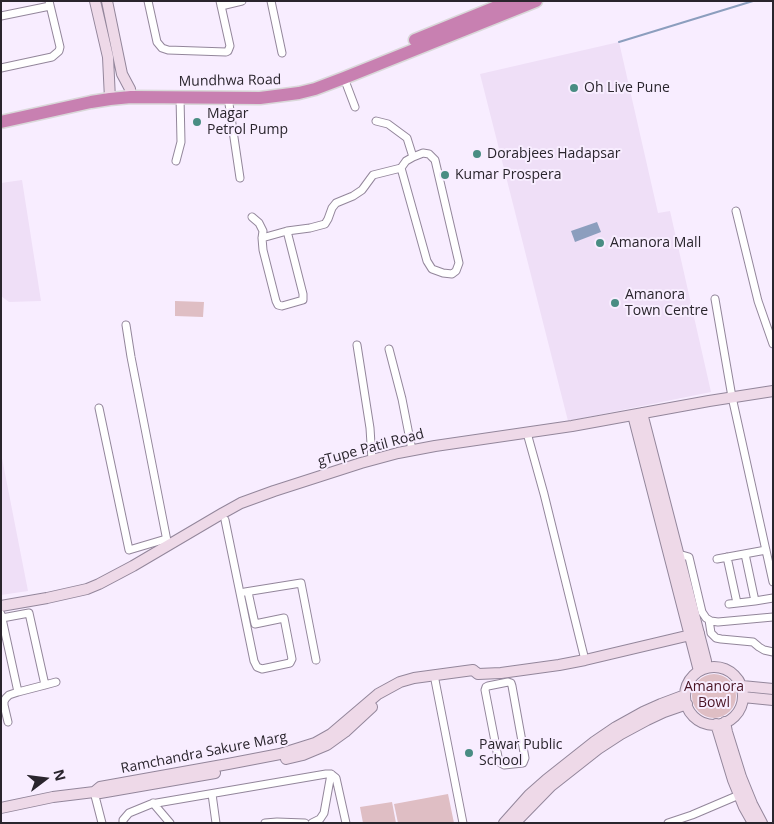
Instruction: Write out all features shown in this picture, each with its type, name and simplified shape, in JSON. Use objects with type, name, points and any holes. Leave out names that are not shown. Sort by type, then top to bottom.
[{"type":"highway","name":"Mundhwa Road","points":[[1,114],[89,93],[260,89],[297,84],[327,76],[512,1]]},
{"type":"highway","name":"Mundhwa Road","points":[[130,93],[180,97],[260,98],[288,95],[315,89],[536,1]]},
{"type":"highway","name":"Mundhwa Road","points":[[1,122],[90,102],[109,94]]},
{"type":"street","points":[[95,1],[108,57],[109,94]]},
{"type":"street","points":[[106,1],[122,74],[130,93]]},
{"type":"street","points":[[148,1],[157,42],[162,48],[168,50],[226,52],[230,46],[221,3],[242,1]]},
{"type":"street","points":[[271,1],[282,54]]},
{"type":"street","points":[[1,16],[50,4],[60,47],[59,51],[52,57],[1,68]]},
{"type":"street","points":[[344,78],[355,107]]},
{"type":"street","points":[[176,160],[181,142],[180,97]]},
{"type":"street","points":[[228,98],[240,178]]},
{"type":"street","points":[[376,120],[388,124],[407,138],[413,157]]},
{"type":"street","points":[[262,238],[325,224],[336,203],[362,190],[373,174],[401,168],[413,157],[423,153],[429,154],[435,160],[459,263],[456,271],[452,274],[432,269],[427,262],[401,168]]},
{"type":"street","points":[[736,211],[758,301],[773,344]]},
{"type":"street","points":[[252,217],[259,223],[263,231],[263,250],[278,306],[303,300],[304,297],[287,231]]},
{"type":"street","points":[[715,299],[732,397],[773,582]]},
{"type":"street","points":[[99,408],[130,550],[167,542],[126,325]]},
{"type":"street","points":[[357,345],[369,420],[372,460]]},
{"type":"street","points":[[389,350],[402,399],[412,450]]},
{"type":"street","name":"gTupe Patil Road","points":[[1,606],[40,600],[87,588],[114,577],[167,542],[241,503],[372,460],[412,450],[526,433],[732,397],[773,392]]},
{"type":"street","points":[[638,414],[674,557],[689,595],[694,634],[703,669]]},
{"type":"street","points":[[526,433],[544,494],[585,660]]},
{"type":"street","points":[[225,520],[254,661],[257,667],[262,669],[290,663],[292,659],[284,618],[255,624],[248,592]]},
{"type":"street","points":[[716,559],[766,550]]},
{"type":"street","points":[[746,554],[755,601]]},
{"type":"street","points":[[727,557],[737,603]]},
{"type":"street","points":[[240,593],[301,583],[316,660]]},
{"type":"street","points":[[689,595],[708,620],[711,633],[716,638],[753,642],[764,650],[773,652]]},
{"type":"street","points":[[728,604],[773,598]]},
{"type":"street","points":[[18,692],[2,616],[29,612],[44,685]]},
{"type":"street","points":[[708,620],[718,622],[773,617]]},
{"type":"street","name":"Ramchandra Sakure Marg","points":[[1,808],[53,797],[94,792],[100,793],[131,784],[197,777],[303,755],[332,742],[345,732],[351,721],[378,694],[400,682],[414,678],[473,670],[478,674],[499,678],[694,634]]},
{"type":"street","points":[[718,667],[728,670],[737,678],[742,692],[741,705],[736,714],[721,723],[705,723],[700,720],[691,713],[686,700],[689,681],[703,669],[718,667]]},
{"type":"street","name":"Ramchandra Sakure Marg","points":[[351,721],[387,694],[402,687],[435,680],[474,677],[478,674]]},
{"type":"street","points":[[499,678],[512,686],[525,758],[523,763],[504,765],[500,762],[485,690],[486,687],[499,678]]},
{"type":"street","points":[[435,680],[463,823]]},
{"type":"street","points":[[8,722],[4,701],[9,695],[56,682]]},
{"type":"street","points":[[742,692],[773,689]]},
{"type":"street","points":[[742,692],[773,700]]},
{"type":"street","points":[[504,823],[529,795],[563,765],[616,727],[661,704],[686,700]]},
{"type":"street","points":[[515,823],[551,786],[598,749],[621,734],[686,700]]},
{"type":"street","points":[[721,723],[733,780],[752,823]]},
{"type":"street","points":[[721,723],[727,732],[741,777],[762,823]]},
{"type":"street","points":[[312,823],[320,819],[324,813],[330,774]]},
{"type":"street","points":[[123,823],[123,820],[129,813],[153,803],[330,774],[336,778],[346,823]]},
{"type":"street","points":[[94,792],[102,823]]},
{"type":"street","points":[[212,794],[216,823]]},
{"type":"street","points":[[668,823],[739,795]]},
{"type":"street","points":[[153,803],[170,823]]},
{"type":"street","points":[[265,823],[305,823]]},
{"type":"shaded area","name":"Amanora Town Centre","points":[[619,42],[658,213],[670,211],[711,392],[568,421],[480,74]]},
{"type":"shaded area","points":[[22,180],[41,301],[9,302],[1,296],[1,183]]},
{"type":"shaded area","points":[[1,453],[28,591],[1,595]]},
{"type":"green space","points":[[175,301],[204,302],[203,317],[175,316]]},
{"type":"green space","name":"Amanora Bowl","points":[[710,674],[718,674],[730,680],[736,696],[730,712],[718,718],[710,718],[698,712],[692,700],[692,692],[698,680]]},
{"type":"green space","points":[[448,794],[454,823],[398,823],[394,804]]},
{"type":"green space","points":[[392,802],[396,823],[363,823],[360,807]]},
{"type":"water","points":[[597,222],[601,232],[575,242],[571,231]]},
{"type":"waterway","points":[[619,42],[753,1]]},
{"type":"place","name":"Oh Live Pune","points":[[574,88]]},
{"type":"place","name":"Magar Petrol Pump","points":[[197,122]]},
{"type":"place","name":"Dorabjees Hadapsar","points":[[477,154]]},
{"type":"place","name":"Kumar Prospera","points":[[445,175]]},
{"type":"place","name":"Amanora Mall","points":[[600,243]]},
{"type":"place","name":"Amanora Town Centre","points":[[615,303]]},
{"type":"place","name":"Pawar Public School","points":[[469,753]]}]
